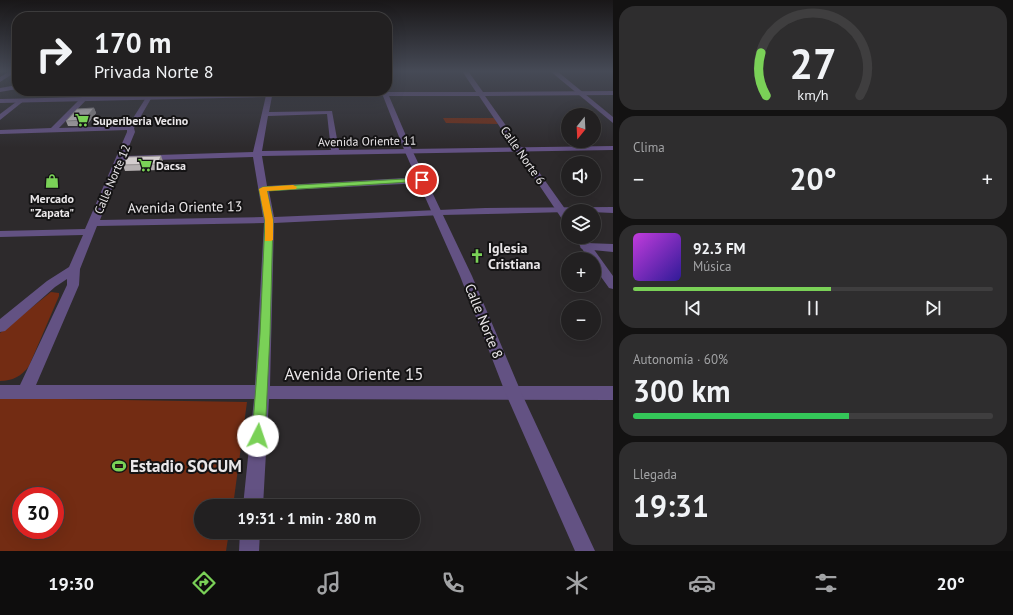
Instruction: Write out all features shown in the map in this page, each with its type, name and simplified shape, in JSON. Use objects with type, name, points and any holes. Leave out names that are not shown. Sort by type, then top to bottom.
[{"type":"street","points":[[0,118],[26,97]]},
{"type":"street","points":[[52,131],[87,97]]},
{"type":"street","points":[[0,101],[115,97]]},
{"type":"street","name":"Calle Norte 12","points":[[25,392],[73,285],[74,269],[121,158],[131,132],[130,128],[149,97]]},
{"type":"street","points":[[254,499],[262,393],[269,220],[257,154],[268,97]]},
{"type":"street","name":"Calle Norte 8","points":[[386,97],[409,152],[466,276],[513,392],[585,551]]},
{"type":"street","name":"Calle Norte 6","points":[[483,97],[560,208]]},
{"type":"street","points":[[584,97],[613,121]]},
{"type":"street","points":[[266,114],[330,112],[334,153]]},
{"type":"street","points":[[0,132],[130,128]]},
{"type":"street","name":"Avenida Oriente 11","points":[[121,158],[257,154],[613,148]]},
{"type":"street","points":[[263,189],[422,180]]},
{"type":"street","name":"Avenida Oriente 13","points":[[0,234],[91,227],[436,212],[560,208],[613,210]]},
{"type":"street","points":[[584,244],[613,285]]},
{"type":"street","points":[[586,247],[613,248]]},
{"type":"street","points":[[0,327],[51,284],[74,269]]},
{"type":"street","points":[[51,284],[73,285]]},
{"type":"street","name":"Avenida Oriente 15","points":[[0,392],[613,393]]},
{"type":"street","points":[[249,551],[250,539]]},
{"type":"shaded area","points":[[443,118],[494,118],[498,124],[446,123]]},
{"type":"shaded area","points":[[51,292],[59,293],[59,296],[29,366],[23,373],[16,377],[9,380],[0,381],[0,333]]},
{"type":"shaded area","name":"Estadio SOCUM","points":[[0,398],[247,402],[234,499],[194,499],[194,539],[228,539],[226,551],[0,551]]},
{"type":"building","points":[[94,108],[84,120],[66,121],[77,109]]},
{"type":"building","points":[[161,156],[158,164],[123,165],[127,157]]},
{"type":"slow traffic","points":[[268,240],[269,220],[263,189],[293,187]]},
{"type":"place","name":"Superiberia Vecino","points":[[82,120]]},
{"type":"place","name":"Dacsa","points":[[145,165]]},
{"type":"place","name":"Mercado \"Zapata\"","points":[[52,181]]},
{"type":"place","name":"Iglesia Cristiana","points":[[477,256]]},
{"type":"place","name":"Estadio SOCUM","points":[[119,466]]},
{"type":"route","points":[[258,436],[262,393],[269,220],[263,189],[422,180]]}]
